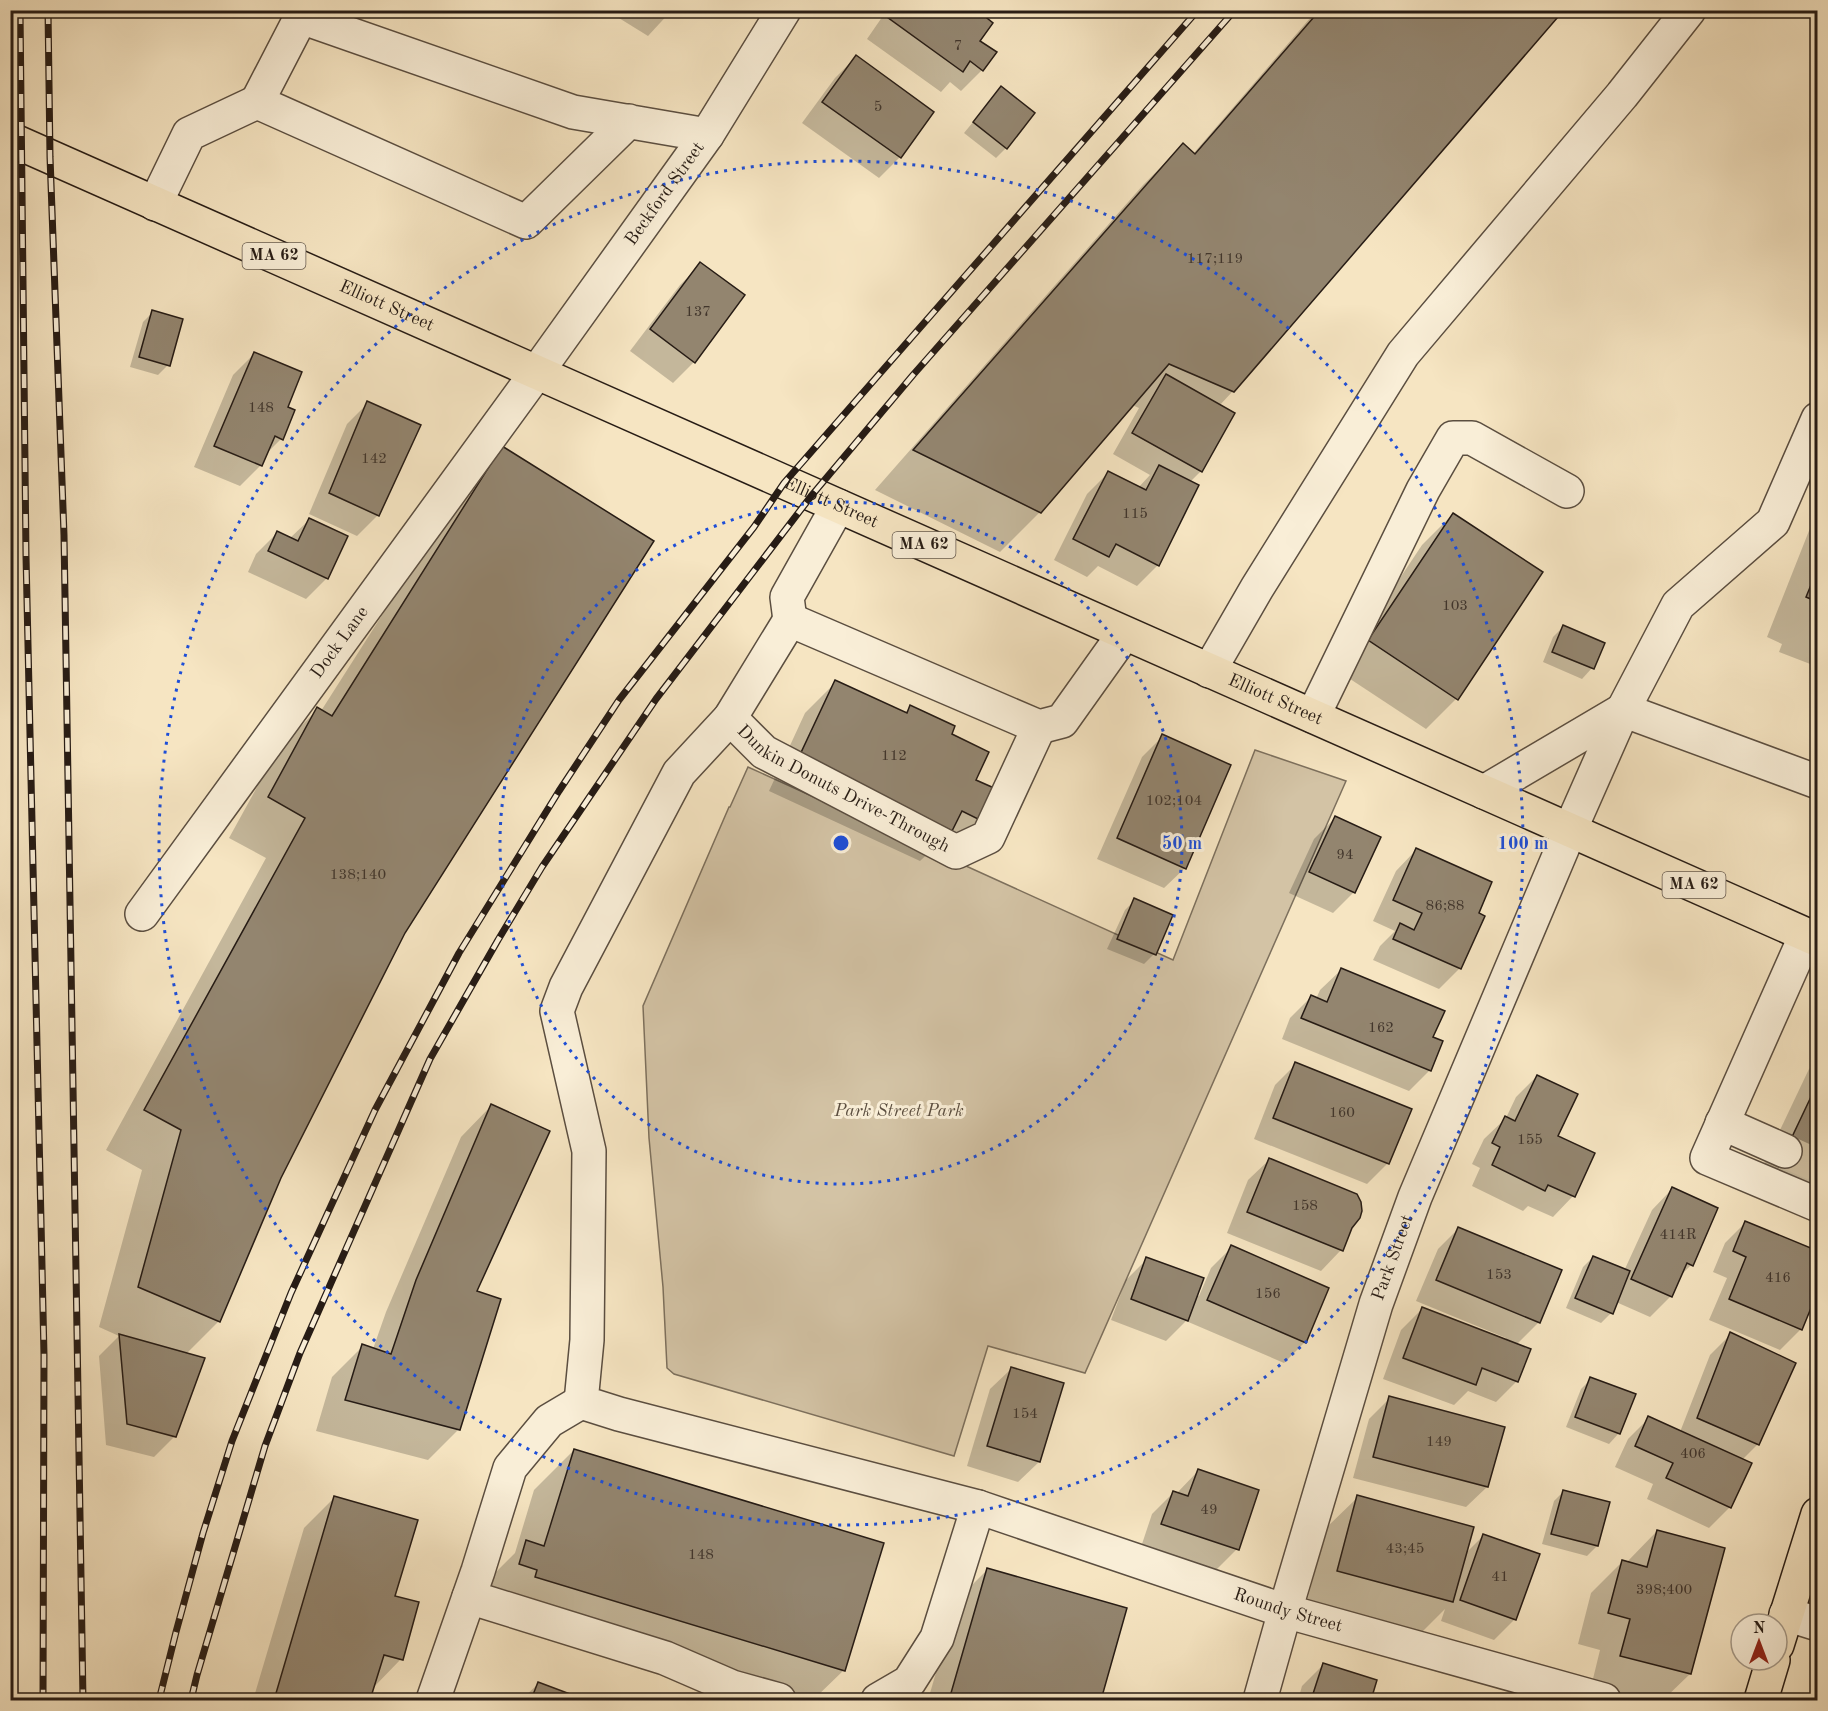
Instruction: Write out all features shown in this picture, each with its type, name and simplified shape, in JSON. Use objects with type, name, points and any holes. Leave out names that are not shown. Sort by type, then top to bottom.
[{"type":"main road","name":"Elliott Street","points":[[10,139],[1812,938]]},
{"type":"main road","points":[[1787,1612],[1818,1514]]},
{"type":"main road","points":[[1761,1701],[1769,1672]]},
{"type":"street","name":"Beckford Street","points":[[537,372],[707,135],[784,10]]},
{"type":"street","points":[[1209,671],[1257,588],[1403,354],[1622,95],[1689,10]]},
{"type":"street","points":[[154,204],[189,134],[257,102],[301,17],[573,112],[707,135]]},
{"type":"street","points":[[257,102],[526,222],[629,121]]},
{"type":"street","name":"Dock Lane","points":[[142,914],[537,372]]},
{"type":"street","name":"Park Street","points":[[1260,1701],[1376,1304],[1415,1197],[1570,830],[1623,710],[1678,605],[1773,522],[1818,419]]},
{"type":"street","points":[[1312,716],[1423,490],[1452,438],[1472,438],[1567,491]]},
{"type":"street","points":[[838,507],[787,597],[790,620],[1039,727],[1062,721],[1124,634]]},
{"type":"street","name":"Dunkin Donuts Drive-Through","points":[[790,620],[730,718],[764,752],[956,852],[988,837],[1039,727]]},
{"type":"street","points":[[1484,792],[1623,710],[1818,782]]},
{"type":"street","points":[[433,1701],[510,1468],[549,1421],[581,1402],[587,1340],[588,1151],[557,1011],[566,987],[679,773],[730,718]]},
{"type":"street","points":[[1812,938],[1707,1158],[1818,1205]]},
{"type":"street","points":[[1722,1123],[1785,1151]]},
{"type":"street","name":"Roundy Street","points":[[581,1402],[619,1414],[978,1507],[1285,1611],[1604,1701]]},
{"type":"street","points":[[878,1701],[909,1682],[937,1638],[978,1507]]},
{"type":"street","points":[[469,1597],[665,1658],[732,1687],[779,1701]]},
{"type":"street","points":[[1789,1615],[1818,1624]]},
{"type":"green space","name":"Park Street Park","points":[[1255,750],[1346,781],[1085,1373],[988,1346],[954,1456],[674,1374],[667,1368],[663,1287],[649,1138],[643,1006],[748,767],[1173,960]]},
{"type":"building","points":[[892,10],[977,10],[993,23],[980,41],[997,52],[983,71],[970,61],[963,72],[887,17]]},
{"type":"building","points":[[1320,10],[1564,10],[1234,392],[1169,364],[1041,513],[913,450],[1183,143],[1195,154]]},
{"type":"building","points":[[856,55],[934,112],[901,158],[822,102]]},
{"type":"building","points":[[1001,86],[1035,113],[1007,149],[973,122]]},
{"type":"building","points":[[700,262],[745,295],[695,363],[650,329]]},
{"type":"building","points":[[152,310],[183,319],[170,366],[139,357]]},
{"type":"building","points":[[254,352],[302,372],[288,407],[295,410],[283,440],[275,436],[262,466],[214,446]]},
{"type":"building","points":[[1166,374],[1235,413],[1202,472],[1132,433]]},
{"type":"building","points":[[367,401],[421,425],[379,516],[329,493]]},
{"type":"building","points":[[502,446],[654,541],[405,933],[281,1178],[220,1322],[138,1287],[181,1130],[144,1110],[305,818],[268,797],[317,707],[332,716]]},
{"type":"building","points":[[1159,465],[1199,485],[1159,566],[1116,544],[1109,557],[1073,539],[1108,471],[1146,490]]},
{"type":"building","points":[[1453,513],[1543,572],[1458,700],[1368,640]]},
{"type":"building","points":[[309,518],[348,536],[328,579],[268,551],[277,531],[298,541]]},
{"type":"building","points":[[1818,568],[1818,602],[1806,597]]},
{"type":"building","points":[[1563,625],[1605,643],[1594,669],[1552,652]]},
{"type":"building","points":[[835,680],[907,713],[910,705],[955,726],[952,734],[989,752],[976,780],[994,788],[980,820],[962,811],[952,831],[798,759]]},
{"type":"building","points":[[1162,734],[1231,765],[1186,869],[1117,838]]},
{"type":"building","points":[[1335,816],[1381,837],[1355,893],[1309,872]]},
{"type":"building","points":[[1416,848],[1492,882],[1479,913],[1485,916],[1461,969],[1393,939],[1400,923],[1414,930],[1422,913],[1393,900]]},
{"type":"building","points":[[1134,898],[1173,915],[1156,955],[1117,939]]},
{"type":"building","points":[[1341,968],[1445,1011],[1433,1037],[1443,1041],[1431,1071],[1301,1018],[1311,995],[1327,1002]]},
{"type":"building","points":[[1295,1062],[1412,1109],[1389,1164],[1273,1118]]},
{"type":"building","points":[[1537,1075],[1578,1094],[1558,1136],[1595,1153],[1575,1197],[1548,1185],[1545,1191],[1492,1165],[1500,1147],[1492,1143],[1505,1116],[1515,1121]]},
{"type":"building","points":[[1818,1082],[1818,1173],[1783,1156]]},
{"type":"building","points":[[491,1104],[550,1131],[477,1291],[501,1299],[460,1430],[345,1400],[362,1344],[391,1354],[416,1280]]},
{"type":"building","points":[[1269,1158],[1357,1194],[1362,1211],[1343,1251],[1247,1212]]},
{"type":"building","points":[[1672,1187],[1718,1208],[1693,1266],[1687,1263],[1672,1297],[1631,1279]]},
{"type":"building","points":[[1745,1221],[1818,1251],[1818,1304],[1813,1303],[1802,1330],[1729,1299],[1746,1257],[1733,1251]]},
{"type":"building","points":[[1458,1227],[1562,1270],[1540,1323],[1436,1280]]},
{"type":"building","points":[[1231,1245],[1329,1288],[1306,1343],[1207,1300]]},
{"type":"building","points":[[1593,1256],[1630,1271],[1613,1314],[1575,1298]]},
{"type":"building","points":[[1146,1257],[1204,1278],[1188,1321],[1131,1299]]},
{"type":"building","points":[[1422,1307],[1531,1349],[1518,1382],[1482,1368],[1476,1385],[1403,1358]]},
{"type":"building","points":[[1730,1332],[1796,1363],[1759,1445],[1697,1418]]},
{"type":"building","points":[[119,1334],[205,1358],[176,1437],[127,1424]]},
{"type":"building","points":[[1011,1367],[1064,1383],[1040,1462],[987,1446]]},
{"type":"building","points":[[1590,1377],[1636,1394],[1620,1434],[1575,1417]]},
{"type":"building","points":[[1389,1396],[1505,1427],[1488,1487],[1373,1457]]},
{"type":"building","points":[[1648,1416],[1752,1463],[1731,1508],[1666,1478],[1673,1463],[1635,1446]]},
{"type":"building","points":[[574,1449],[884,1543],[845,1671],[535,1577],[537,1570],[519,1564],[526,1540],[544,1546]]},
{"type":"building","points":[[1198,1469],[1259,1490],[1239,1550],[1161,1524],[1173,1491],[1188,1496]]},
{"type":"building","points":[[1563,1490],[1610,1502],[1598,1546],[1551,1534]]},
{"type":"building","points":[[1357,1495],[1474,1527],[1453,1602],[1337,1571]]},
{"type":"building","points":[[334,1496],[418,1520],[395,1596],[419,1602],[403,1660],[384,1655],[370,1700],[274,1700]]},
{"type":"building","points":[[1657,1530],[1725,1548],[1691,1674],[1620,1656],[1630,1619],[1608,1613],[1622,1560],[1647,1567]]},
{"type":"building","points":[[1483,1534],[1540,1554],[1516,1620],[1460,1600]]},
{"type":"building","points":[[987,1568],[1127,1608],[1101,1700],[949,1700]]},
{"type":"building","points":[[1323,1663],[1377,1680],[1371,1700],[1311,1700]]},
{"type":"building","points":[[538,1682],[586,1700],[531,1700]]},
{"type":"tunnel","points":[[1785,1151],[1818,1166]]},
{"type":"railway","points":[[20,10],[26,556],[44,1355],[43,1700]]},
{"type":"railway","points":[[48,10],[50,157],[64,535],[83,1700]]},
{"type":"railway","points":[[159,1700],[203,1533],[232,1441],[291,1293],[375,1110],[459,953],[559,791],[619,700],[754,527],[784,483],[1198,10]]},
{"type":"railway","points":[[191,1700],[265,1446],[300,1353],[430,1059],[542,867],[656,699],[812,495],[913,375],[1235,10]]}]
